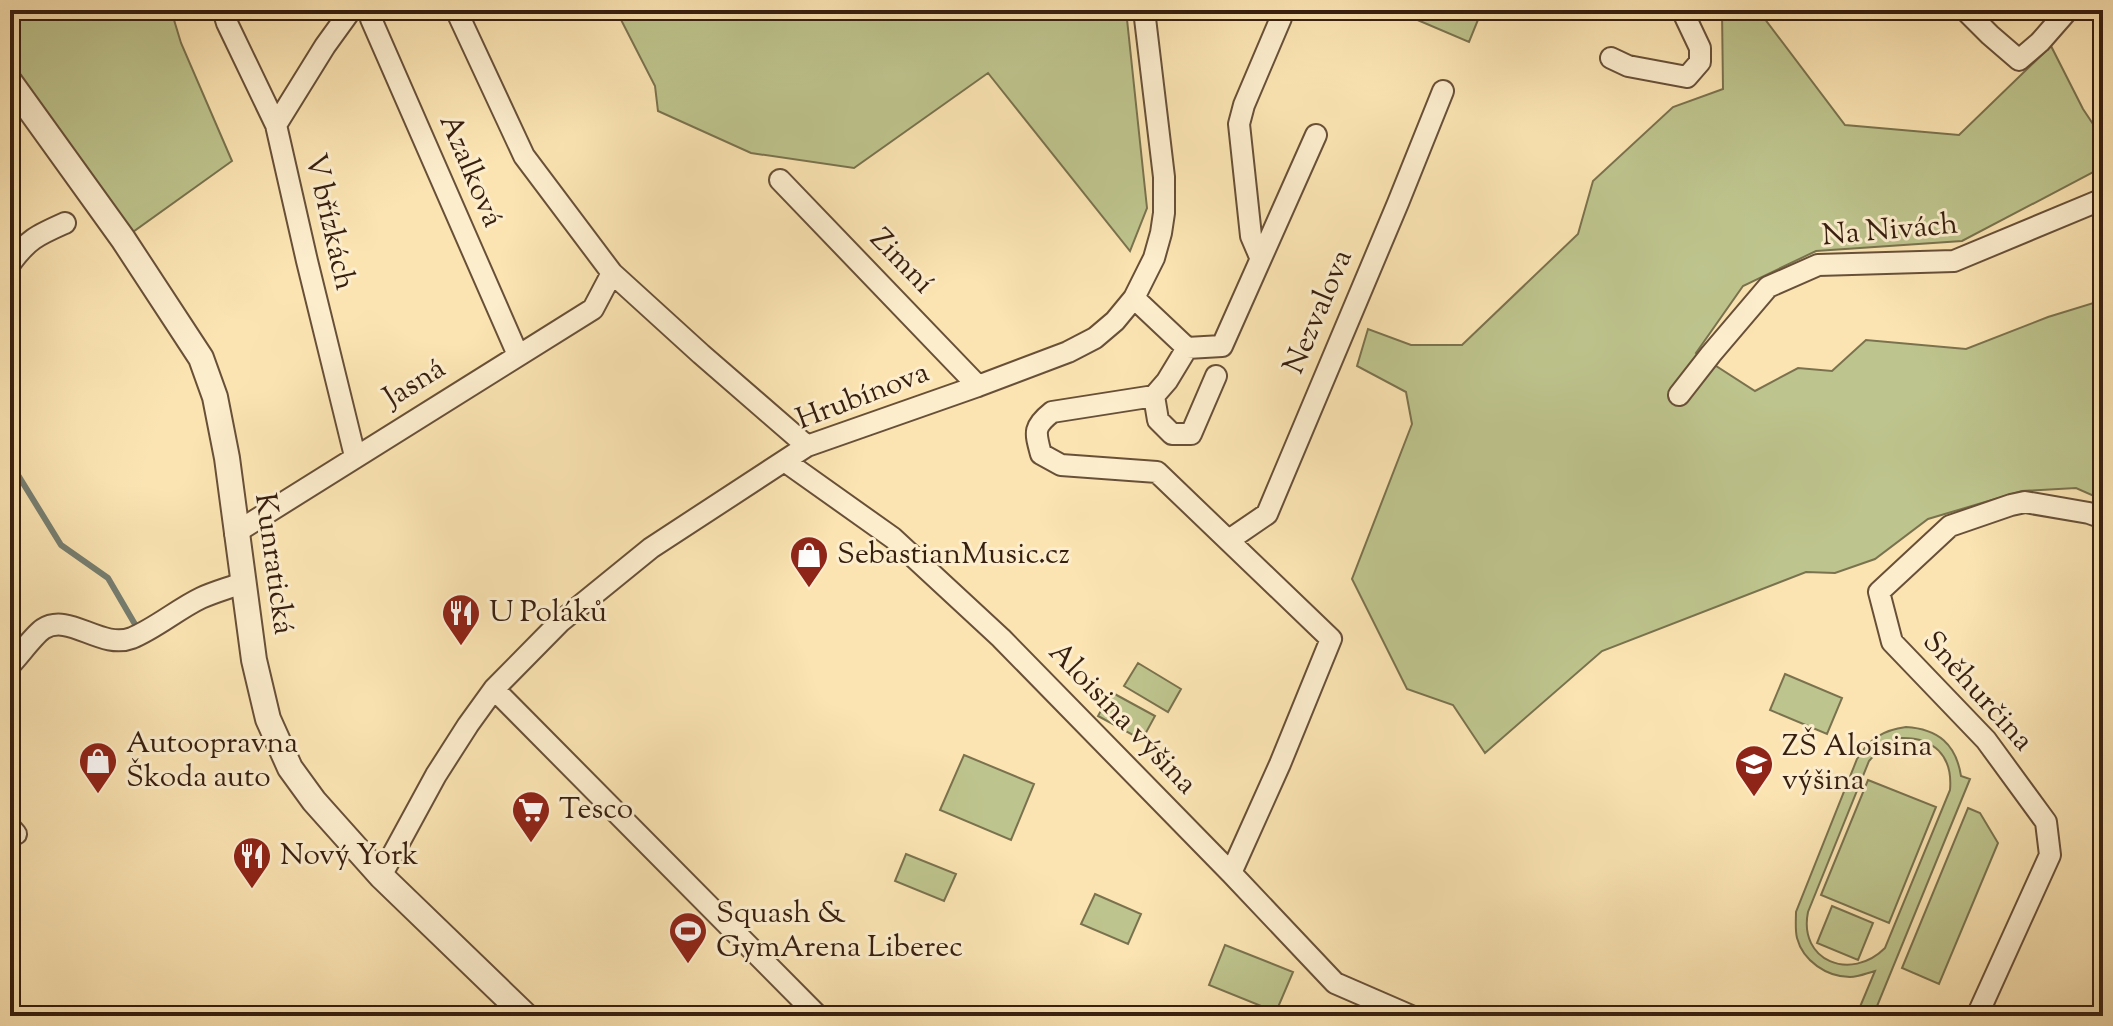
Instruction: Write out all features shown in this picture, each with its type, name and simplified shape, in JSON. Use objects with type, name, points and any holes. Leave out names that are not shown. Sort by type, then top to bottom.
[{"type":"street","name":"V břízkách","points":[[223,10],[276,125],[355,456]]},
{"type":"street","points":[[276,125],[351,10]]},
{"type":"street","name":"Azalková","points":[[370,10],[371,19],[518,355]]},
{"type":"street","points":[[456,10],[524,156],[612,273],[807,446]]},
{"type":"street","name":"Hrubínova","points":[[381,876],[436,775],[494,689],[560,622],[651,548],[807,446],[1068,352],[1095,338],[1115,321],[1134,298],[1154,258],[1164,213],[1164,177],[1144,10]]},
{"type":"street","points":[[1611,58],[1628,66],[1687,77],[1700,62],[1700,48],[1682,10]]},
{"type":"street","points":[[1965,10],[2019,60],[2068,10]]},
{"type":"street","points":[[1260,257],[1251,236],[1239,124],[1281,18]]},
{"type":"street","name":"Kunratická","points":[[10,82],[123,239],[201,358],[215,397],[227,458],[254,660],[268,719],[290,768],[314,801],[381,876],[526,1016]]},
{"type":"street","name":"Nezvalova","points":[[1229,540],[1267,514],[1443,91]]},
{"type":"street","points":[[1134,298],[1187,348],[1222,346],[1316,135]]},
{"type":"street","name":"Zimní","points":[[780,180],[978,386]]},
{"type":"street","name":"Na Nivách","points":[[1679,395],[1768,287],[1818,265],[1954,261],[2103,199]]},
{"type":"street","points":[[10,264],[22,247],[65,223]]},
{"type":"street","name":"Jasná","points":[[235,533],[593,309],[612,273]]},
{"type":"street","points":[[1187,348],[1154,396],[1052,412],[1040,422],[1036,434],[1041,454],[1061,465],[1157,472],[1331,639],[1231,873]]},
{"type":"street","points":[[1154,396],[1158,420],[1172,434],[1191,434],[1216,376]]},
{"type":"street","name":"Aloisina výšina","points":[[786,462],[893,538],[1001,638],[1335,983],[1411,1016]]},
{"type":"street","name":"Sněhurčina","points":[[1977,1016],[2050,855],[2046,822],[1986,740],[1892,642],[1879,592],[1950,526],[1998,509],[2025,502],[2103,518]]},
{"type":"street","points":[[10,665],[44,628],[60,624],[105,640],[131,638],[202,597],[242,583]]},
{"type":"street","points":[[494,689],[818,1016]]},
{"type":"green space","points":[[10,10],[171,10],[181,43],[232,161],[123,239],[10,82]]},
{"type":"green space","points":[[616,10],[1126,10],[1147,208],[1130,251],[988,73],[854,168],[751,153],[658,111],[655,86]]},
{"type":"green space","points":[[1394,10],[1482,10],[1469,42]]},
{"type":"green space","points":[[1722,10],[1758,10],[1845,125],[1959,135],[2051,46],[2083,109],[2103,139],[2103,167],[1962,241],[1816,251],[1743,286],[1696,353],[1755,391],[1798,368],[1832,371],[1866,340],[1966,349],[2048,317],[2103,300],[2103,500],[2076,488],[2022,491],[1928,519],[1875,559],[1835,573],[1806,572],[1602,651],[1485,753],[1453,705],[1407,689],[1352,579],[1412,424],[1406,392],[1357,366],[1368,329],[1411,345],[1462,345],[1578,234],[1593,181],[1673,107],[1723,89]]},
{"type":"green space","points":[[1138,663],[1181,689],[1168,712],[1124,686]]},
{"type":"green space","points":[[1785,674],[1842,698],[1827,734],[1770,710]]},
{"type":"green space","points":[[1111,692],[1155,716],[1142,740],[1098,716]]},
{"type":"green space","points":[[1898,728],[1917,728],[1944,740],[1955,755],[1961,776],[1970,779],[1873,1016],[1862,1016],[1857,1014],[1875,971],[1850,977],[1833,974],[1817,966],[1800,946],[1796,912],[1857,759],[1877,737]],"holes":[[[1900,738],[1923,741],[1939,751],[1948,767],[1950,790],[1885,948],[1857,964],[1830,961],[1819,954],[1811,943],[1807,929],[1808,912],[1869,761],[1882,746]]]},
{"type":"green space","points":[[964,755],[1034,784],[1011,840],[940,810]]},
{"type":"green space","points":[[1868,780],[1936,807],[1889,923],[1821,895]]},
{"type":"green space","points":[[1968,808],[1980,813],[1998,843],[1939,984],[1902,968]]},
{"type":"green space","points":[[906,854],[956,874],[944,901],[895,881]]},
{"type":"green space","points":[[1095,894],[1141,914],[1128,944],[1081,924]]},
{"type":"green space","points":[[1832,906],[1873,923],[1858,960],[1817,943]]},
{"type":"green space","points":[[1225,945],[1293,972],[1276,1012],[1209,985]]},
{"type":"waterway","points":[[10,462],[61,545],[108,578],[136,626]]},
{"type":"place","name":"SebastianMusic.cz","points":[[809,589]]},
{"type":"place","name":"U Poláků","points":[[461,647]]},
{"type":"place","name":"Autoopravna Škoda auto","points":[[98,795]]},
{"type":"place","name":"ZŠ Aloisina výšina","points":[[1754,798]]},
{"type":"place","name":"Tesco","points":[[531,844]]},
{"type":"place","name":"Nový York","points":[[252,890]]},
{"type":"place","name":"Squash & GymArena Liberec","points":[[688,965]]}]
